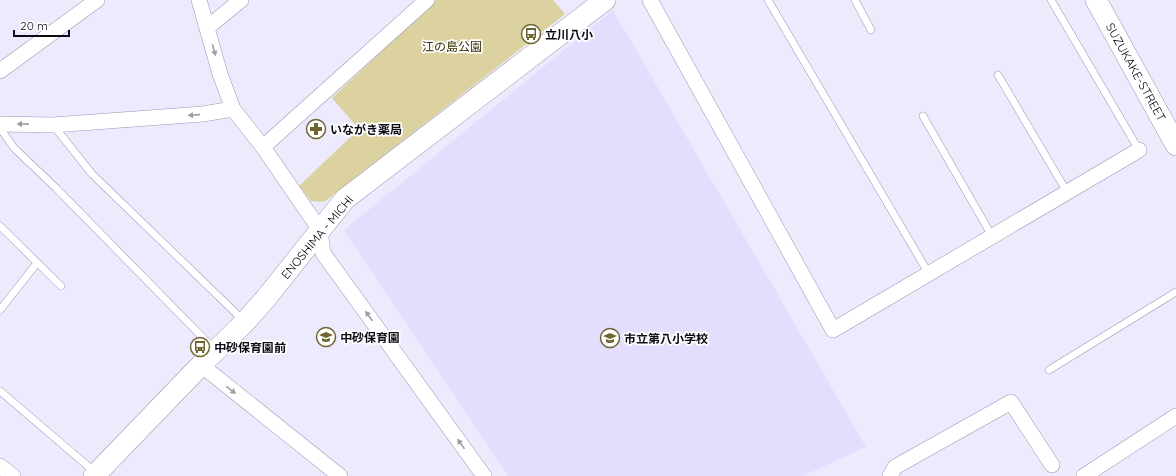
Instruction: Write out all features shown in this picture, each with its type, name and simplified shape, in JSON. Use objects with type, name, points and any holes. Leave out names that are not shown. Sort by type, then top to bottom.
[{"type":"street","points":[[0,70],[97,0]]},
{"type":"street","points":[[199,0],[220,74],[233,109],[263,147],[320,230],[323,253],[484,476]]},
{"type":"street","points":[[207,28],[241,0]]},
{"type":"street","points":[[263,147],[427,0]]},
{"type":"street","name":"ENOSHIMA - MICHI","points":[[95,475],[245,322],[267,297],[345,199],[605,0]]},
{"type":"street","points":[[651,0],[833,330],[1139,150]]},
{"type":"street","name":"SUZUKAKE-STREET","points":[[1096,0],[1176,144]]},
{"type":"street","points":[[0,124],[53,125],[203,114],[233,109]]},
{"type":"street","points":[[201,366],[340,476]]},
{"type":"street","points":[[890,476],[895,467],[1011,402],[1052,465]]},
{"type":"street","points":[[1084,476],[1176,416]]},
{"type":"street","points":[[0,466],[13,476]]},
{"type":"lane","points":[[768,0],[929,274]]},
{"type":"lane","points":[[855,0],[870,30]]},
{"type":"lane","points":[[1051,0],[1139,150]]},
{"type":"lane","points":[[998,75],[1067,192]]},
{"type":"lane","points":[[923,116],[992,236]]},
{"type":"lane","points":[[53,125],[92,174],[245,322]]},
{"type":"lane","points":[[0,128],[14,148],[56,188],[216,350]]},
{"type":"lane","points":[[0,226],[61,286]]},
{"type":"lane","points":[[0,310],[37,263]]},
{"type":"lane","points":[[1049,370],[1176,292]]},
{"type":"lane","points":[[0,391],[95,475]]},
{"type":"shaded area","name":"市立第八小学校","points":[[613,10],[866,447],[803,476],[508,476],[344,230]]},
{"type":"green space","name":"江の島公園","points":[[436,0],[553,0],[565,14],[324,202],[311,201],[299,186],[359,129],[332,98]]},
{"type":"place","name":"立川八小","points":[[531,34]]},
{"type":"place","name":"いながき薬局","points":[[316,129]]},
{"type":"place","name":"中砂保育園","points":[[326,337]]},
{"type":"place","name":"市立第八小学校","points":[[610,338]]},
{"type":"place","name":"中砂保育園前","points":[[200,347]]}]
